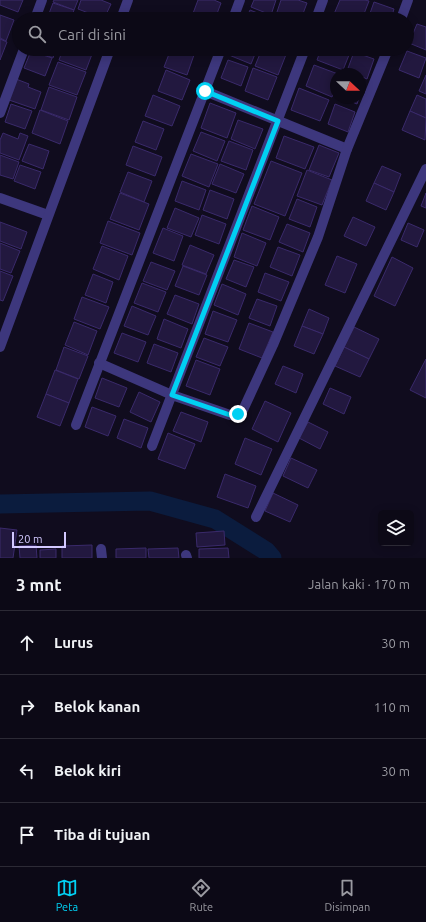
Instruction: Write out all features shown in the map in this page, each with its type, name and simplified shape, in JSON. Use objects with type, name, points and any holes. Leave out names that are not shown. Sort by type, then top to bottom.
[{"type":"street","points":[[38,12],[42,0]]},
{"type":"street","points":[[124,12],[128,0]]},
{"type":"street","points":[[236,12],[240,0]]},
{"type":"street","points":[[319,12],[323,0]]},
{"type":"street","points":[[404,12],[408,0]]},
{"type":"street","points":[[0,113],[21,56]]},
{"type":"street","points":[[0,347],[107,56]]},
{"type":"street","points":[[76,425],[218,56]]},
{"type":"street","points":[[152,446],[302,56]]},
{"type":"street","points":[[99,363],[172,395],[230,415],[238,414],[243,410],[274,345],[318,237],[347,149],[385,56]]},
{"type":"street","points":[[205,91],[347,149]]},
{"type":"street","points":[[256,517],[426,169]]},
{"type":"street","points":[[0,198],[48,215]]},
{"type":"building","points":[[0,0],[23,0],[18,12],[0,5]]},
{"type":"building","points":[[54,0],[78,0],[74,10],[53,2]]},
{"type":"building","points":[[81,0],[101,0],[111,4],[107,12],[86,12],[78,9]]},
{"type":"building","points":[[198,0],[214,0],[221,3],[218,12],[194,12]]},
{"type":"building","points":[[254,0],[276,0],[272,12],[264,12],[251,7]]},
{"type":"building","points":[[281,0],[298,0],[307,3],[304,12],[277,12]]},
{"type":"building","points":[[340,0],[369,1],[365,12],[335,12]]},
{"type":"building","points":[[374,2],[394,9],[393,12],[370,12]]},
{"type":"building","points":[[53,3],[74,10],[73,12],[50,12]]},
{"type":"building","points":[[0,15],[12,19],[12,25],[6,41],[0,38]]},
{"type":"building","points":[[417,24],[426,27],[426,50],[414,45],[414,31]]},
{"type":"building","points":[[0,39],[7,42],[0,60]]},
{"type":"building","points":[[414,54],[426,58],[419,78],[399,70],[405,56],[414,56]]},
{"type":"building","points":[[29,56],[46,56],[52,58],[45,76],[24,68]]},
{"type":"building","points":[[60,56],[91,56],[86,70],[59,60]]},
{"type":"building","points":[[168,56],[194,56],[187,75],[164,67]]},
{"type":"building","points":[[231,56],[254,56],[251,64]]},
{"type":"building","points":[[259,56],[285,56],[278,75],[255,66]]},
{"type":"building","points":[[318,56],[349,56],[344,68],[338,68],[317,60]]},
{"type":"building","points":[[353,56],[365,56],[374,59],[367,79],[366,68],[348,68]]},
{"type":"building","points":[[228,60],[248,67],[241,86],[221,78]]},
{"type":"building","points":[[58,62],[86,72],[77,95],[49,85]]},
{"type":"building","points":[[314,65],[330,71],[330,96],[306,86]]},
{"type":"building","points":[[253,68],[277,77],[268,100],[245,91]]},
{"type":"building","points":[[166,70],[190,80],[182,100],[158,91]]},
{"type":"building","points":[[426,75],[426,94],[419,91]]},
{"type":"building","points":[[16,79],[29,84],[28,87],[41,92],[35,109],[9,100]]},
{"type":"building","points":[[49,87],[77,97],[69,120],[41,110]]},
{"type":"building","points":[[299,88],[329,100],[320,121],[291,110]]},
{"type":"building","points":[[153,95],[180,106],[172,126],[145,116]]},
{"type":"building","points":[[417,95],[426,99],[426,118],[410,111]]},
{"type":"building","points":[[210,103],[236,113],[227,138],[201,128]]},
{"type":"building","points":[[11,104],[32,111],[25,129],[5,122]]},
{"type":"building","points":[[335,104],[355,112],[348,132],[328,124]]},
{"type":"building","points":[[40,110],[68,121],[60,144],[32,133]]},
{"type":"building","points":[[410,111],[426,118],[425,140],[402,130]]},
{"type":"building","points":[[238,120],[263,129],[255,149],[231,139]]},
{"type":"building","points":[[143,121],[164,129],[156,150],[135,142]]},
{"type":"building","points":[[201,132],[225,141],[217,161],[193,151]]},
{"type":"building","points":[[3,133],[18,139],[20,133],[28,136],[19,160],[0,153],[0,140]]},
{"type":"building","points":[[284,136],[314,147],[305,169],[276,158]]},
{"type":"building","points":[[229,141],[253,150],[246,170],[221,161]]},
{"type":"building","points":[[29,144],[49,151],[43,169],[22,161]]},
{"type":"building","points":[[319,145],[339,153],[329,177],[309,170]]},
{"type":"building","points":[[133,146],[162,157],[155,176],[126,165]]},
{"type":"building","points":[[191,154],[218,164],[209,187],[182,176]]},
{"type":"building","points":[[0,155],[19,162],[13,179],[0,175]]},
{"type":"building","points":[[271,161],[302,173],[285,216],[254,204]]},
{"type":"building","points":[[220,164],[244,174],[236,193],[212,184]]},
{"type":"building","points":[[20,165],[41,172],[35,189],[14,181]]},
{"type":"building","points":[[382,166],[401,174],[394,192],[374,183]]},
{"type":"building","points":[[307,170],[332,180],[322,205],[297,196]]},
{"type":"building","points":[[128,172],[152,181],[144,202],[120,192]]},
{"type":"building","points":[[182,181],[206,190],[199,210],[175,201]]},
{"type":"building","points":[[374,183],[394,192],[386,210],[366,201]]},
{"type":"building","points":[[210,190],[234,199],[227,219],[203,210]]},
{"type":"building","points":[[120,193],[149,204],[139,230],[110,219]]},
{"type":"building","points":[[426,193],[426,208],[421,206]]},
{"type":"building","points":[[297,199],[317,207],[310,227],[289,219]]},
{"type":"building","points":[[252,206],[279,217],[270,240],[243,230]]},
{"type":"building","points":[[175,208],[199,218],[191,237],[167,228]]},
{"type":"building","points":[[202,215],[226,224],[219,244],[195,235]]},
{"type":"building","points":[[353,217],[375,227],[366,246],[344,236]]},
{"type":"building","points":[[108,221],[140,233],[132,255],[100,243]]},
{"type":"building","points":[[0,222],[27,232],[21,249],[0,241]]},
{"type":"building","points":[[408,223],[424,230],[417,247],[401,240]]},
{"type":"building","points":[[287,224],[310,233],[303,252],[279,242]]},
{"type":"building","points":[[163,228],[183,236],[174,261],[153,253]]},
{"type":"building","points":[[242,233],[266,243],[257,266],[234,257]]},
{"type":"building","points":[[0,243],[20,251],[11,273],[0,269]]},
{"type":"building","points":[[190,245],[214,255],[206,274],[182,265]]},
{"type":"building","points":[[102,246],[128,256],[119,280],[93,269]]},
{"type":"building","points":[[278,247],[300,255],[292,276],[270,267]]},
{"type":"building","points":[[337,256],[357,264],[345,293],[325,285]]},
{"type":"building","points":[[392,257],[413,268],[395,306],[374,296]]},
{"type":"building","points":[[234,260],[254,267],[246,287],[226,279]]},
{"type":"building","points":[[151,262],[175,271],[167,290],[143,281]]},
{"type":"building","points":[[183,266],[207,275],[199,295],[175,286]]},
{"type":"building","points":[[0,271],[13,276],[3,301],[0,300]]},
{"type":"building","points":[[265,273],[289,282],[281,301],[258,292]]},
{"type":"building","points":[[93,274],[113,282],[106,303],[85,295]]},
{"type":"building","points":[[142,283],[166,292],[158,312],[134,303]]},
{"type":"building","points":[[222,284],[246,294],[238,315],[214,305]]},
{"type":"building","points":[[175,295],[199,304],[192,324],[167,314]]},
{"type":"building","points":[[82,297],[109,307],[100,329],[74,319]]},
{"type":"building","points":[[257,299],[277,306],[270,326],[249,318]]},
{"type":"building","points":[[132,306],[156,316],[148,335],[124,326]]},
{"type":"building","points":[[309,309],[329,318],[323,334],[302,326]]},
{"type":"building","points":[[213,311],[237,320],[228,342],[205,334]]},
{"type":"building","points":[[164,319],[188,329],[181,348],[157,339]]},
{"type":"building","points":[[74,322],[97,331],[88,355],[65,345]]},
{"type":"building","points":[[249,323],[273,332],[262,358],[239,349]]},
{"type":"building","points":[[302,326],[323,334],[314,354],[294,346]]},
{"type":"building","points":[[354,327],[379,339],[369,359],[344,347]]},
{"type":"building","points":[[122,333],[146,342],[138,362],[114,353]]},
{"type":"building","points":[[204,338],[228,347],[220,366],[196,357]]},
{"type":"building","points":[[154,344],[178,353],[171,372],[147,363]]},
{"type":"building","points":[[64,347],[88,356],[79,379],[56,370]]},
{"type":"building","points":[[344,347],[369,359],[360,377],[335,366]]},
{"type":"building","points":[[426,359],[426,398],[410,390]]},
{"type":"building","points":[[196,360],[220,369],[210,395],[186,386]]},
{"type":"building","points":[[283,366],[303,374],[296,393],[275,384]]},
{"type":"building","points":[[55,370],[78,379],[69,403],[46,394]]},
{"type":"building","points":[[102,378],[127,388],[119,407],[95,398]]},
{"type":"building","points":[[330,388],[351,397],[344,414],[323,404]]},
{"type":"building","points":[[139,392],[160,402],[151,422],[130,412]]},
{"type":"building","points":[[46,394],[69,403],[60,426],[37,417]]},
{"type":"building","points":[[265,401],[291,413],[278,442],[252,429]]},
{"type":"building","points":[[92,407],[116,416],[108,436],[85,427]]},
{"type":"building","points":[[181,412],[208,422],[201,442],[173,431]]},
{"type":"building","points":[[124,419],[148,428],[141,448],[117,438]]},
{"type":"building","points":[[308,422],[328,432],[320,449],[299,438]]},
{"type":"building","points":[[168,433],[195,444],[185,469],[158,459]]},
{"type":"building","points":[[245,438],[272,449],[261,475],[235,464]]},
{"type":"building","points":[[291,458],[317,470],[308,488],[283,476]]},
{"type":"building","points":[[225,474],[256,486],[248,508],[217,497]]},
{"type":"building","points":[[273,493],[298,505],[290,522],[265,511]]},
{"type":"building","points":[[0,528],[17,530],[13,558],[0,558]]},
{"type":"building","points":[[224,531],[225,545],[197,547],[196,533]]},
{"type":"building","points":[[36,545],[37,558],[20,558],[19,546]]},
{"type":"building","points":[[92,545],[92,558],[62,558],[62,546]]},
{"type":"building","points":[[146,548],[146,558],[116,558],[116,549]]},
{"type":"building","points":[[178,548],[179,558],[149,558],[148,549]]},
{"type":"building","points":[[228,548],[229,558],[199,558],[199,549]]},
{"type":"building","points":[[56,549],[56,558],[40,558],[40,550]]},
{"type":"waterway","points":[[0,504],[150,501],[215,519],[266,551],[272,558]]},
{"type":"route","points":[[205,91],[278,121],[172,395],[230,415],[238,414]]}]
